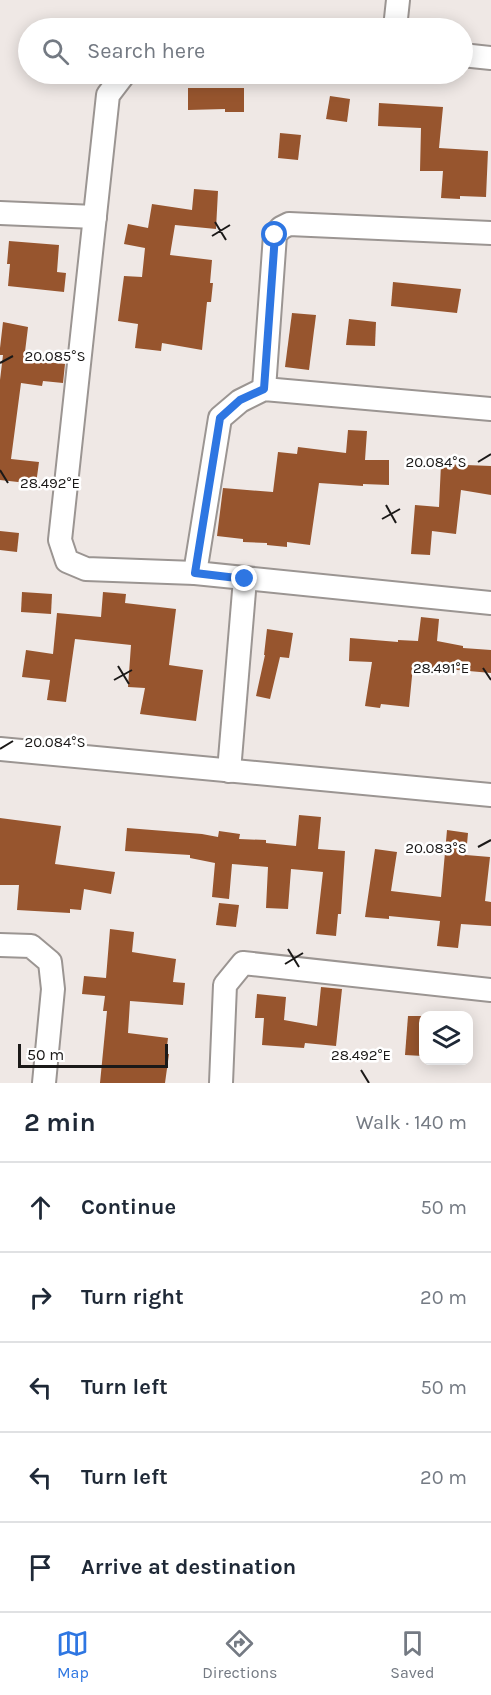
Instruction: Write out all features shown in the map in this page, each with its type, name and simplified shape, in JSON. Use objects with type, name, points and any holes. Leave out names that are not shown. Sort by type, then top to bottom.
[{"type":"street","points":[[396,18],[398,0]]},
{"type":"street","points":[[473,57],[491,58]]},
{"type":"street","points":[[116,84],[108,95],[60,540],[67,561],[86,569],[195,573],[491,603]]},
{"type":"street","points":[[0,213],[95,217]]},
{"type":"street","points":[[264,389],[275,235],[281,228],[289,224],[491,233]]},
{"type":"street","points":[[195,573],[220,418],[240,400],[264,389],[491,409]]},
{"type":"street","points":[[229,771],[245,579]]},
{"type":"street","points":[[0,749],[491,795]]},
{"type":"street","points":[[0,945],[31,946],[50,962],[53,989],[44,1083]]},
{"type":"street","points":[[221,1083],[225,985],[243,963],[491,990]]},
{"type":"building","points":[[188,88],[244,88],[244,112],[225,112],[225,109],[188,110]]},
{"type":"building","points":[[330,96],[350,99],[347,122],[326,119]]},
{"type":"building","points":[[379,103],[443,107],[439,148],[488,151],[486,197],[441,198],[443,171],[420,171],[421,128],[378,126]]},
{"type":"building","points":[[280,133],[301,135],[298,160],[278,158]]},
{"type":"building","points":[[194,189],[218,191],[216,229],[175,225],[170,255],[212,260],[211,302],[207,302],[202,350],[162,343],[161,351],[135,348],[138,324],[118,321],[124,276],[142,277],[145,248],[124,244],[128,224],[148,228],[152,204],[192,210]]},
{"type":"building","points":[[9,241],[59,245],[57,272],[66,273],[64,292],[8,286]]},
{"type":"building","points":[[393,282],[461,289],[457,313],[391,306]]},
{"type":"building","points":[[292,313],[316,315],[309,370],[285,367]]},
{"type":"building","points":[[349,319],[376,322],[375,346],[346,345]]},
{"type":"building","points":[[3,322],[28,327],[24,360],[65,364],[63,383],[43,381],[42,386],[21,383],[11,459],[39,462],[36,484],[0,480],[0,380],[3,355],[0,355],[0,348]]},
{"type":"building","points":[[348,430],[367,431],[365,460],[389,460],[389,485],[319,483],[310,545],[287,542],[287,547],[243,542],[243,539],[217,536],[223,488],[273,492],[278,452],[297,454],[298,447],[346,453]]},
{"type":"building","points":[[441,464],[491,466],[491,495],[461,490],[456,534],[432,531],[430,555],[411,554],[415,505],[439,507]]},
{"type":"building","points":[[0,531],[19,533],[17,552],[0,550]]},
{"type":"building","points":[[22,592],[52,594],[51,614],[21,612]]},
{"type":"building","points":[[103,592],[126,594],[125,603],[176,609],[169,665],[203,670],[196,721],[140,714],[145,688],[128,687],[131,645],[75,639],[66,702],[47,700],[50,680],[22,677],[26,650],[53,654],[57,613],[101,617]]},
{"type":"building","points":[[421,617],[439,619],[437,641],[463,646],[463,648],[491,650],[491,673],[413,666],[409,707],[381,704],[380,708],[365,706],[372,662],[349,661],[350,638],[398,642],[398,640],[418,641]]},
{"type":"building","points":[[267,629],[293,633],[289,658],[280,657],[270,699],[256,696],[265,655]]},
{"type":"building","points":[[299,815],[321,817],[318,849],[345,851],[341,914],[338,914],[336,936],[316,934],[323,872],[291,869],[288,909],[266,908],[268,867],[232,864],[229,899],[212,897],[215,863],[190,858],[190,855],[125,851],[127,828],[218,837],[219,831],[240,834],[239,839],[266,840],[266,843],[296,846]]},
{"type":"building","points":[[0,818],[61,826],[55,864],[115,872],[111,894],[84,889],[81,910],[70,909],[70,913],[17,910],[19,885],[0,885]]},
{"type":"building","points":[[447,830],[468,833],[466,855],[490,857],[485,901],[491,902],[491,926],[461,924],[458,948],[437,946],[440,921],[389,916],[389,919],[365,917],[375,849],[397,852],[391,891],[441,897]]},
{"type":"building","points":[[219,903],[239,905],[236,927],[216,925]]},
{"type":"building","points":[[110,929],[134,932],[132,952],[176,959],[173,982],[185,983],[183,1005],[130,1001],[128,1033],[168,1038],[166,1054],[169,1054],[165,1083],[100,1083],[107,1011],[103,1011],[105,996],[82,994],[84,976],[106,978]]},
{"type":"building","points":[[321,987],[342,989],[336,1046],[305,1043],[304,1048],[262,1045],[264,1018],[255,1018],[257,994],[286,997],[284,1020],[317,1026]]},
{"type":"building","points":[[408,1016],[419,1016],[419,1056],[405,1055]]},
{"type":"route","points":[[245,579],[195,573],[220,418],[240,400],[264,389],[275,235]]}]
